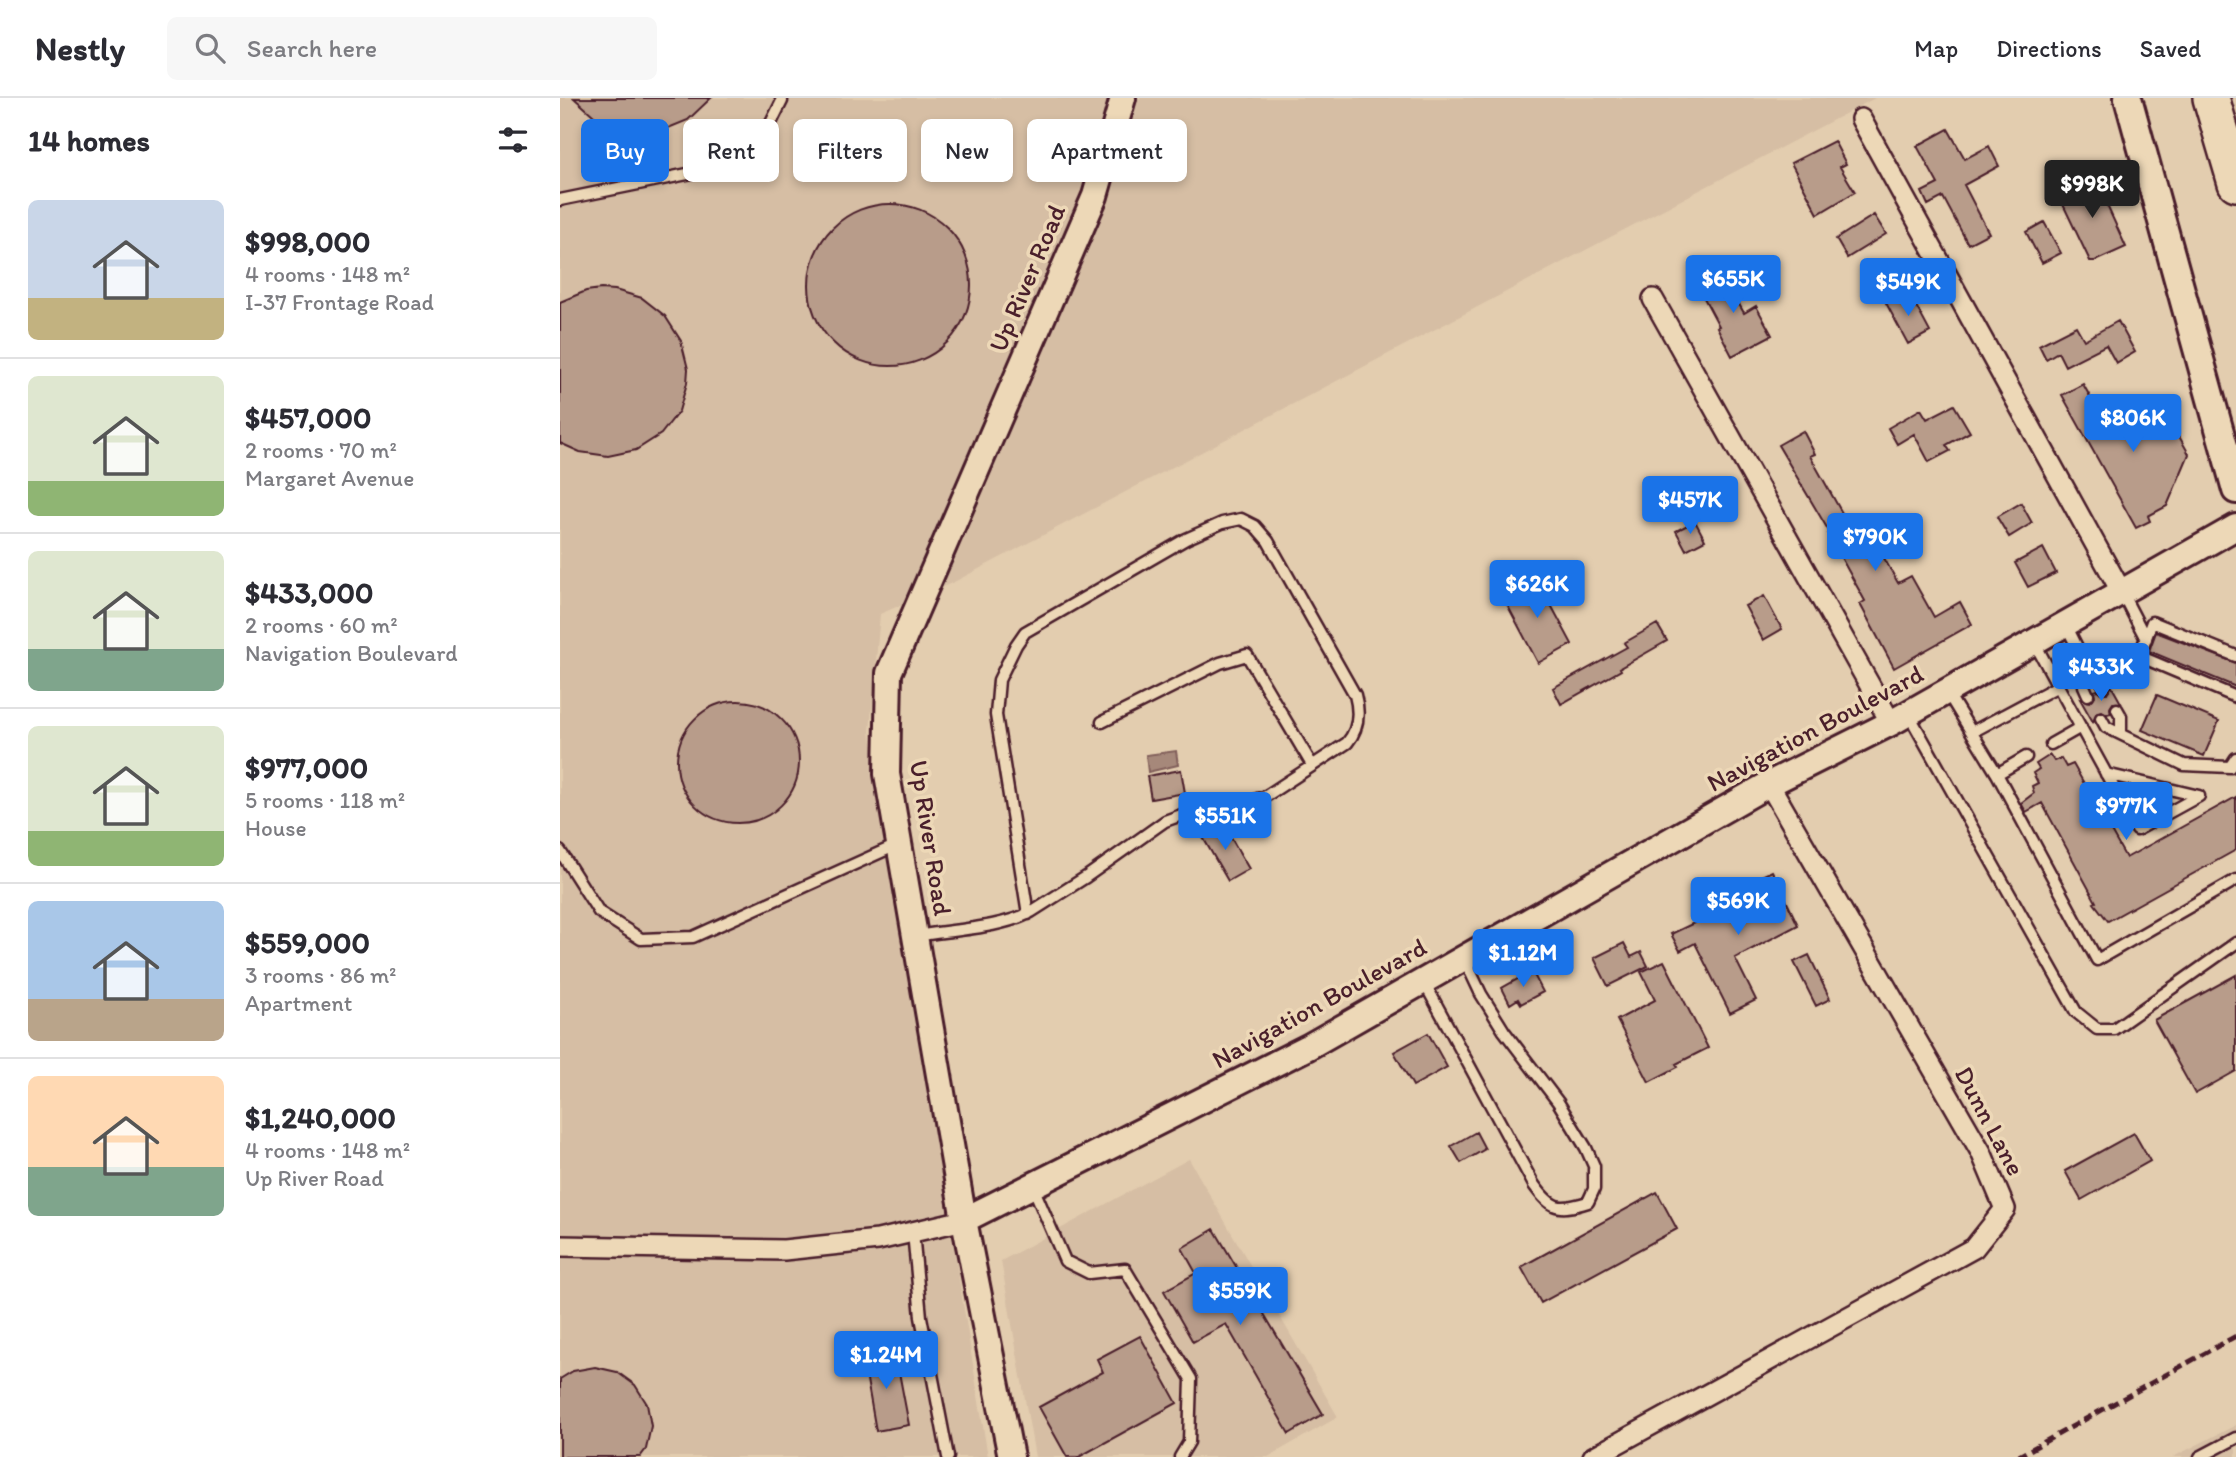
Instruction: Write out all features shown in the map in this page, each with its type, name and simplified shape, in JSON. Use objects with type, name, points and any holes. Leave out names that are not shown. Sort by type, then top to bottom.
[{"type":"highway","points":[[2211,98],[2236,183]]},
{"type":"main road","points":[[2128,98],[2236,490]]},
{"type":"street","name":"Up River Road","points":[[1011,1457],[964,1220],[887,774],[890,673],[1095,196],[1123,98]]},
{"type":"street","points":[[1861,119],[2121,591]]},
{"type":"street","points":[[1653,299],[1899,718]]},
{"type":"street","name":"Navigation Boulevard","points":[[560,1246],[784,1250],[878,1240],[964,1220],[1308,1047],[1769,784],[1899,718],[2236,527]]},
{"type":"street","name":"Dunn Lane","points":[[1593,1457],[1974,1248],[2005,1209],[1981,1152],[1769,784]]},
{"type":"lane","points":[[560,200],[707,170],[755,155],[782,101],[781,98]]},
{"type":"lane","points":[[915,936],[1001,922],[1028,914],[1166,821],[1206,806],[1248,802],[1266,796],[1347,743],[1358,722],[1355,695],[1268,541],[1255,526],[1241,519],[1222,523],[1186,539],[1025,632],[1016,645],[999,680],[996,715],[1028,914]]},
{"type":"lane","points":[[2121,591],[2146,639]]},
{"type":"lane","points":[[2066,625],[2088,669],[2102,682],[2139,656],[2152,622],[2195,643],[2233,657]]},
{"type":"lane","points":[[2034,641],[2058,686],[2081,727],[2106,774],[2137,830],[2199,796],[2106,774]]},
{"type":"lane","points":[[1102,722],[1220,663],[1247,655],[1312,765]]},
{"type":"lane","points":[[2139,656],[2185,670],[2220,685],[2236,697]]},
{"type":"lane","points":[[2088,669],[2084,686],[2088,695]]},
{"type":"lane","points":[[1972,732],[2058,686]]},
{"type":"lane","points":[[1947,691],[1997,774],[2097,960],[2236,880]]},
{"type":"lane","points":[[2117,709],[2121,716],[2121,734]]},
{"type":"lane","points":[[1899,718],[2076,1012],[2097,1029],[2114,1029],[2236,943]]},
{"type":"lane","points":[[2101,718],[2106,727],[2184,765],[2230,767],[2236,758]]},
{"type":"lane","points":[[2050,744],[2081,727]]},
{"type":"lane","points":[[1997,774],[2025,757]]},
{"type":"lane","points":[[560,850],[599,912],[641,939],[692,937],[900,844]]},
{"type":"lane","points":[[1424,981],[1534,1185],[1545,1200],[1556,1207],[1568,1208],[1588,1202],[1594,1189],[1594,1166],[1586,1148],[1558,1102],[1504,1031],[1464,958]]},
{"type":"lane","points":[[1032,1186],[1065,1261],[1089,1273],[1125,1269],[1191,1378],[1189,1442],[1180,1457]]},
{"type":"lane","points":[[913,1232],[921,1317],[948,1457]]},
{"type":"lane","points":[[2200,1457],[2236,1437]]},
{"type":"shaded area","points":[[560,98],[1875,98],[954,582],[880,614],[870,731],[988,1457],[560,1457]]},
{"type":"shaded area","points":[[1176,751],[1178,765],[1148,772],[1146,755]]},
{"type":"shaded area","points":[[1189,1159],[1338,1417],[1268,1457],[1035,1457],[1001,1261]]},
{"type":"shaded area","points":[[2236,1425],[2236,1457],[2173,1457]]},
{"type":"building","points":[[574,98],[711,98],[689,119],[683,119],[683,122],[669,128],[669,119],[598,119]]},
{"type":"building","points":[[1948,129],[1965,159],[1989,146],[1999,166],[1964,185],[1989,233],[1968,244],[1943,197],[1928,205],[1922,192],[1938,184],[1917,146]]},
{"type":"building","points":[[1834,141],[1846,164],[1840,167],[1855,192],[1818,214],[1791,163]]},
{"type":"building","points":[[2094,177],[2126,247],[2090,261],[2058,194]]},
{"type":"building","points":[[890,204],[921,210],[947,228],[965,254],[971,285],[965,316],[947,342],[921,360],[890,366],[859,360],[833,342],[815,316],[809,285],[815,254],[833,228],[859,210]]},
{"type":"building","points":[[1874,215],[1886,234],[1847,258],[1836,239]]},
{"type":"building","points":[[2044,222],[2061,253],[2042,263],[2026,232]]},
{"type":"building","points":[[1720,270],[1744,313],[1756,306],[1772,335],[1732,356],[1696,283]]},
{"type":"building","points":[[601,289],[642,298],[665,316],[681,341],[688,369],[679,411],[661,434],[636,450],[608,456],[580,452],[560,443],[560,302],[586,291]]},
{"type":"building","points":[[1908,291],[1930,332],[1908,344],[1886,303]]},
{"type":"building","points":[[2118,321],[2135,352],[2116,363],[2106,345],[2065,366],[2058,352],[2046,359],[2039,345],[2076,326],[2084,340]]},
{"type":"building","points":[[2083,384],[2093,402],[2097,399],[2115,430],[2161,404],[2189,454],[2167,506],[2148,516],[2150,521],[2136,528],[2062,395]]},
{"type":"building","points":[[1954,405],[1970,432],[1946,445],[1950,451],[1929,462],[1914,434],[1897,444],[1888,428],[1921,409],[1927,419]]},
{"type":"building","points":[[1803,431],[1815,454],[1810,456],[1847,522],[1852,520],[1872,553],[1879,549],[1898,583],[1911,576],[1934,617],[1960,602],[1972,624],[1894,668],[1860,604],[1865,601],[1828,534],[1830,533],[1778,445]]},
{"type":"building","points":[[2021,503],[2032,523],[2009,537],[1997,517]]},
{"type":"building","points":[[1695,521],[1705,540],[1686,550],[1676,531]]},
{"type":"building","points":[[2043,548],[2056,573],[2028,587],[2015,563]]},
{"type":"building","points":[[1536,577],[1572,644],[1538,663],[1502,595]]},
{"type":"building","points":[[1764,596],[1782,629],[1763,640],[1745,606]]},
{"type":"building","points":[[1657,624],[1667,641],[1561,704],[1553,688],[1627,647],[1624,643]]},
{"type":"building","points":[[2156,632],[2236,663],[2236,687],[2149,651]]},
{"type":"building","points":[[2111,685],[2121,703],[2113,703],[2111,713],[2097,712],[2093,722],[2080,699],[2090,702],[2095,696],[2094,691],[2107,693]]},
{"type":"building","points":[[2157,695],[2219,721],[2204,756],[2142,730]]},
{"type":"building","points":[[738,701],[761,706],[781,719],[794,739],[799,762],[794,785],[781,805],[761,818],[738,823],[715,818],[695,805],[682,785],[677,762],[682,739],[695,719],[715,706]]},
{"type":"building","points":[[2050,755],[2054,761],[2061,758],[2066,767],[2073,764],[2126,858],[2236,797],[2236,850],[2108,921],[2094,903],[2096,902],[2042,803],[2026,812],[2021,803],[2034,793],[2032,786],[2038,783],[2033,773],[2039,769],[2036,764]]},
{"type":"building","points":[[1181,770],[1185,793],[1151,799],[1147,776]]},
{"type":"building","points":[[1222,822],[1249,869],[1228,881],[1201,834]]},
{"type":"building","points":[[1772,871],[1798,925],[1735,958],[1756,1000],[1730,1013],[1695,943],[1680,951],[1671,934],[1761,891],[1755,879]]},
{"type":"building","points":[[1624,943],[1631,957],[1641,952],[1648,966],[1608,986],[1594,958]]},
{"type":"building","points":[[1809,955],[1830,999],[1816,1006],[1794,962]]},
{"type":"building","points":[[1664,961],[1708,1048],[1676,1064],[1678,1067],[1649,1082],[1617,1020],[1655,1000],[1641,972]]},
{"type":"building","points":[[1532,971],[1543,992],[1521,1004],[1518,999],[1510,1004],[1502,988]]},
{"type":"building","points":[[2236,975],[2236,1071],[2195,1094],[2154,1020]]},
{"type":"building","points":[[1428,1033],[1447,1067],[1413,1086],[1394,1052]]},
{"type":"building","points":[[1476,1132],[1485,1149],[1461,1163],[1451,1146]]},
{"type":"building","points":[[2134,1133],[2150,1161],[2081,1200],[2065,1171]]},
{"type":"building","points":[[1657,1192],[1677,1229],[1541,1303],[1521,1267]]},
{"type":"building","points":[[1214,1229],[1323,1414],[1289,1434],[1226,1324],[1193,1342],[1164,1291],[1196,1273],[1182,1248]]},
{"type":"building","points":[[1140,1336],[1177,1403],[1079,1457],[1067,1457],[1039,1407],[1103,1372],[1097,1359]]},
{"type":"building","points":[[895,1351],[909,1425],[876,1431],[863,1357]]},
{"type":"building","points":[[595,1367],[617,1372],[635,1385],[647,1404],[651,1426],[646,1449],[640,1457],[560,1457],[560,1379],[573,1371]]},
{"type":"railway","points":[[2017,1457],[2236,1336]]}]
